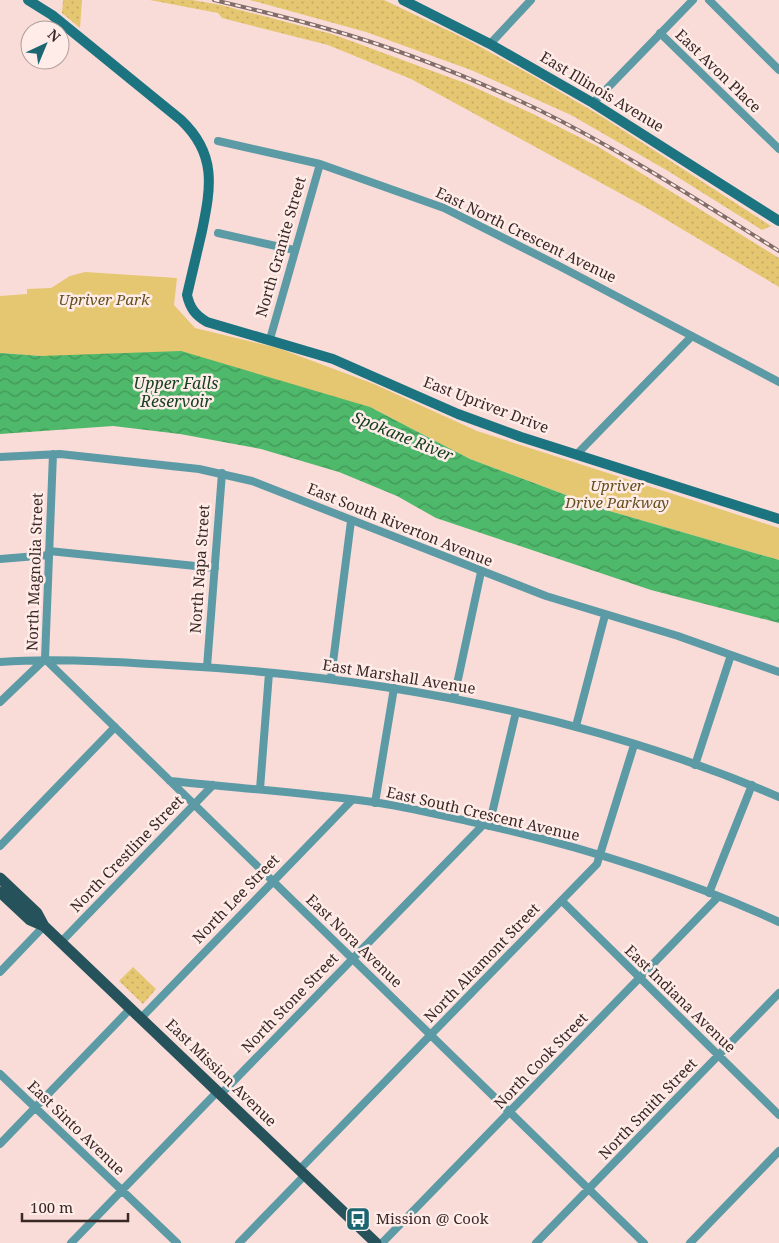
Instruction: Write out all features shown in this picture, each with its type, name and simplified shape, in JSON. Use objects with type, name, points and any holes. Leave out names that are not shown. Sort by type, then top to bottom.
[{"type":"main road","name":"East Mission Avenue","points":[[0,878],[37,913],[44,926],[376,1243]]},
{"type":"main road","name":"East Mission Avenue","points":[[0,892],[30,920],[44,926]]},
{"type":"street","name":"East Upriver Drive","points":[[28,0],[52,15],[181,120],[203,149],[209,168],[209,193],[187,295],[190,307],[198,316],[207,322],[270,339],[346,364],[458,414],[779,519]]},
{"type":"street","name":"East Illinois Avenue","points":[[403,0],[490,44],[593,103],[779,221]]},
{"type":"street","points":[[490,44],[531,0]]},
{"type":"street","points":[[593,103],[693,0]]},
{"type":"street","points":[[709,0],[779,70]]},
{"type":"street","name":"East Avon Place","points":[[660,34],[779,148]]},
{"type":"street","name":"East North Crescent Avenue","points":[[218,140],[320,164],[451,211],[779,382]]},
{"type":"street","name":"North Granite Street","points":[[270,339],[320,164]]},
{"type":"street","points":[[218,233],[294,250]]},
{"type":"street","points":[[577,454],[692,336]]},
{"type":"street","name":"East South Riverton Avenue","points":[[0,457],[53,454],[222,473],[266,486],[481,572],[779,672]]},
{"type":"street","name":"North Magnolia Street","points":[[0,702],[45,659],[53,454]]},
{"type":"street","name":"North Napa Street","points":[[207,667],[222,473]]},
{"type":"street","points":[[332,678],[351,521]]},
{"type":"street","points":[[0,559],[49,553],[214,568]]},
{"type":"street","points":[[454,698],[481,572]]},
{"type":"street","points":[[576,726],[605,614]]},
{"type":"street","points":[[694,765],[731,655]]},
{"type":"street","name":"East Marshall Avenue","points":[[0,662],[45,659],[207,667],[332,678],[454,698],[576,726],[694,765],[779,797]]},
{"type":"street","name":"East Nora Avenue","points":[[45,659],[644,1243]]},
{"type":"street","points":[[260,789],[269,673]]},
{"type":"street","points":[[375,803],[394,688]]},
{"type":"street","points":[[486,825],[516,712]]},
{"type":"street","points":[[0,846],[115,728]]},
{"type":"street","name":"North Altamont Street","points":[[239,1243],[302,1172],[430,1035],[562,902],[591,870],[600,856],[634,745]]},
{"type":"street","name":"East South Crescent Avenue","points":[[170,781],[260,789],[375,803],[486,825],[600,856],[709,893],[779,922]]},
{"type":"street","name":"North Crestline Street","points":[[61,942],[212,785]]},
{"type":"street","points":[[709,893],[752,786]]},
{"type":"street","name":"North Lee Street","points":[[141,1018],[352,800]]},
{"type":"street","name":"North Stone Street","points":[[72,1243],[219,1092],[486,825]]},
{"type":"street","name":"North Cook Street","points":[[382,1243],[718,897]]},
{"type":"street","name":"East Indiana Avenue","points":[[562,902],[779,1115]]},
{"type":"street","points":[[0,972],[44,926]]},
{"type":"street","name":"North Smith Street","points":[[536,1243],[779,993]]},
{"type":"street","points":[[0,1144],[131,1008]]},
{"type":"street","name":"East Sinto Avenue","points":[[0,1074],[177,1243]]},
{"type":"street","points":[[690,1243],[779,1151]]},
{"type":"green space","points":[[63,0],[82,0],[80,28],[62,13]]},
{"type":"green space","points":[[150,0],[192,0],[221,5],[332,34],[465,83],[531,113],[597,146],[779,258],[779,287],[645,207],[411,79],[328,45],[222,18],[218,13]]},
{"type":"green space","points":[[250,0],[384,0],[466,39],[533,76],[601,116],[771,226],[762,230],[668,171],[571,115],[471,70],[366,32]]},
{"type":"green space","name":"Upriver Drive Parkway","points":[[85,272],[177,278],[174,305],[195,328],[278,348],[374,384],[477,431],[779,528],[779,560],[606,510],[470,459],[370,407],[41,356],[0,353],[0,296],[27,294],[27,289],[51,288],[70,276]]},
{"type":"green space","points":[[133,967],[156,989],[143,1004],[119,981]]},
{"type":"water","name":"Upper Falls Reservoir","points":[[181,351],[370,407],[470,459],[606,510],[779,560],[779,623],[651,590],[436,518],[397,496],[339,472],[261,449],[180,434],[113,426],[0,434],[0,353],[41,356]]},
{"type":"railway","points":[[214,0],[300,21],[381,45],[434,64],[511,97],[599,141],[779,251]]},
{"type":"place","name":"Mission @ Cook","points":[[358,1219]]},
{"type":"park label","name":"Upriver Park","points":[[104,300]]},
{"type":"water label","name":"Spokane River","points":[[403,436]]}]
